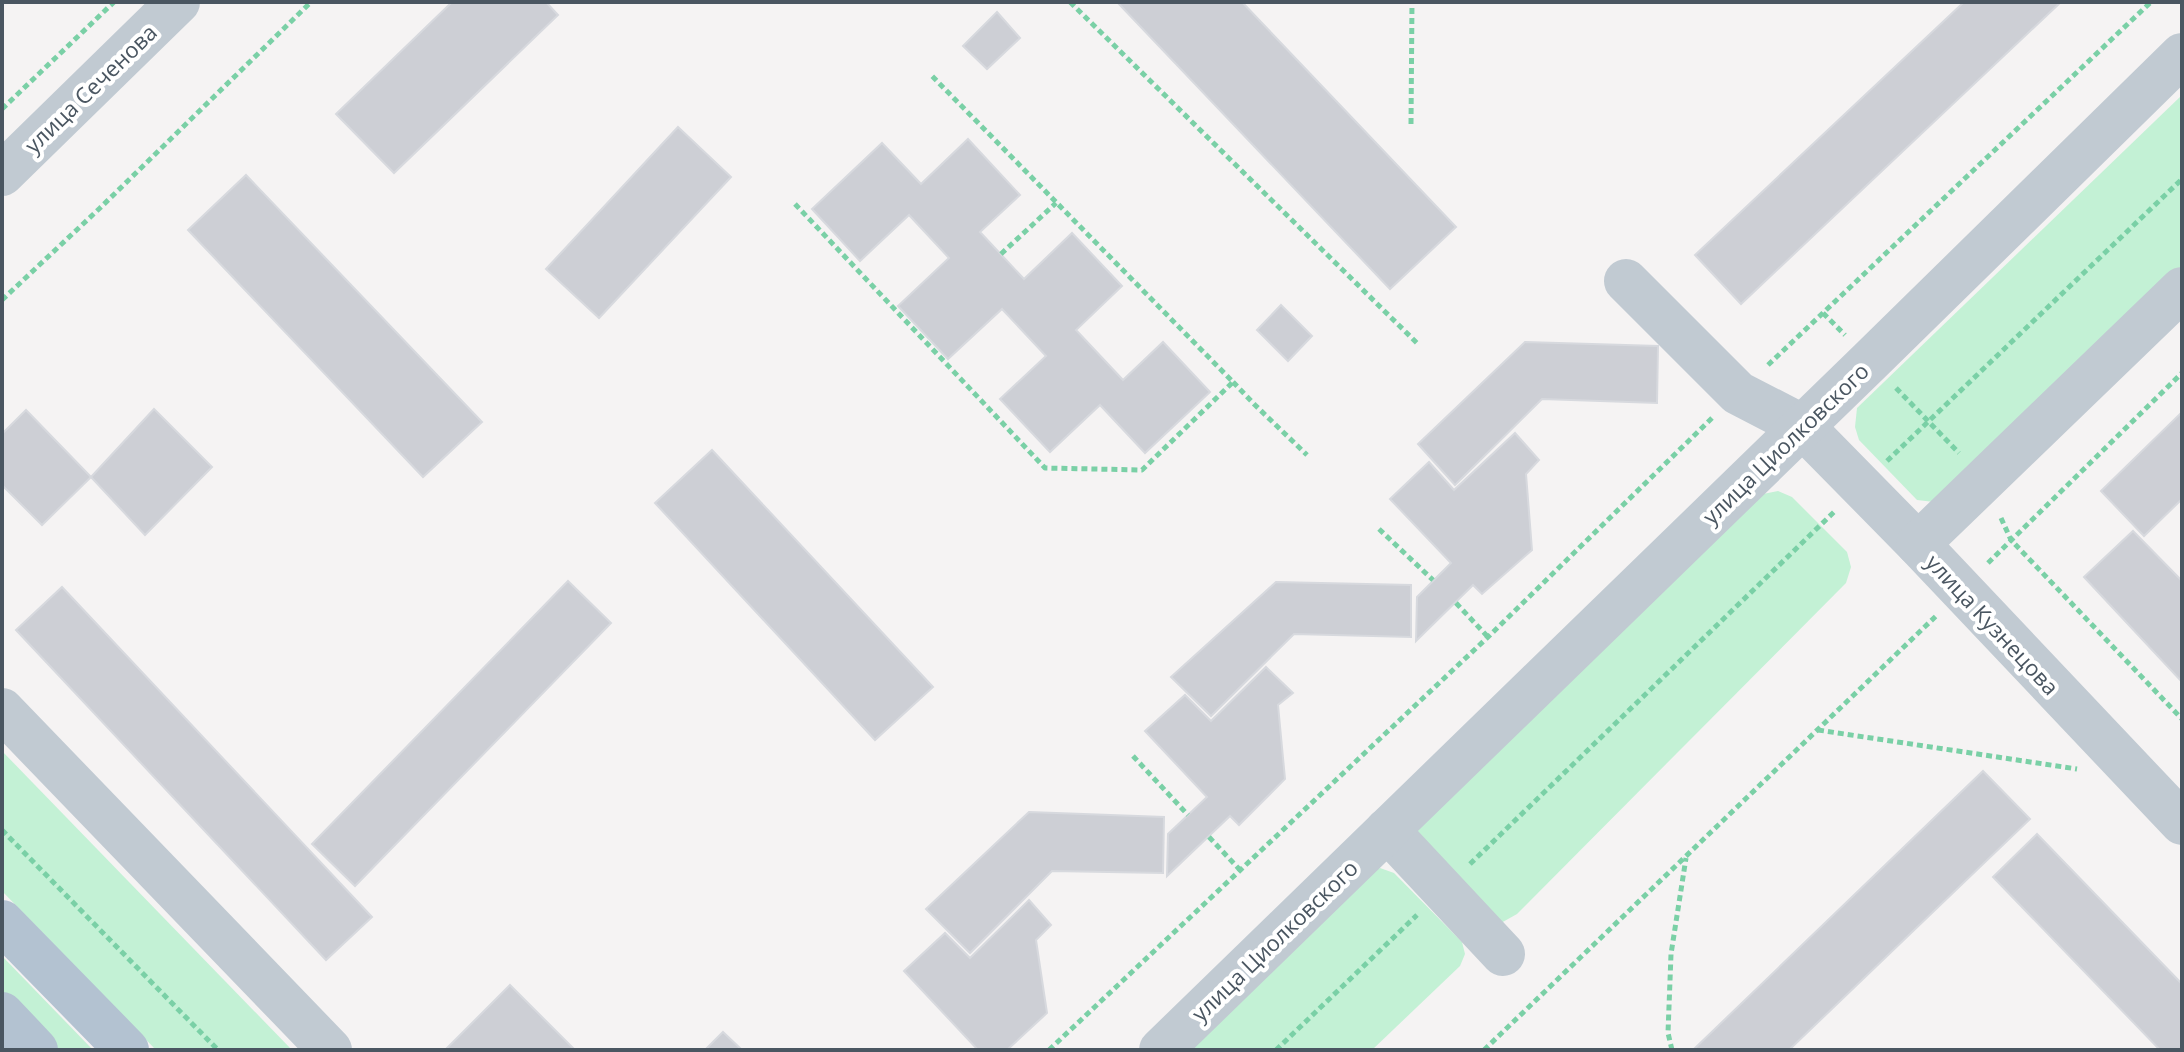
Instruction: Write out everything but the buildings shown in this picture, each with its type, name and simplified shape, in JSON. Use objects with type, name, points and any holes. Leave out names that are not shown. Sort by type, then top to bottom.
[{"type":"main road","points":[[2,922],[127,1050]]},
{"type":"main road","points":[[2,1014],[36,1050]]},
{"type":"street","name":"улица Сеченова","points":[[2,174],[178,2]]},
{"type":"street","name":"улица Циолковского","points":[[1161,1050],[2182,55]]},
{"type":"street","name":"улица Кузнецова","points":[[1626,281],[1738,393],[1802,426],[2182,823]]},
{"type":"street","points":[[1918,544],[2182,289]]},
{"type":"street","points":[[2,710],[330,1050]]},
{"type":"street","points":[[1387,830],[1503,954]]},
{"type":"path","points":[[2,109],[114,2]]},
{"type":"path","points":[[2,300],[311,2]]},
{"type":"path","points":[[1070,2],[1419,345]]},
{"type":"path","points":[[1411,124],[1412,2]]},
{"type":"path","points":[[1049,1050],[1488,637],[1738,393],[2151,2]]},
{"type":"path","points":[[932,76],[1307,455]]},
{"type":"path","points":[[1276,1050],[2182,179]]},
{"type":"path","points":[[1001,254],[1056,203]]},
{"type":"path","points":[[795,204],[1045,468],[1142,470],[1233,382]]},
{"type":"path","points":[[1484,1050],[1686,858],[2182,373]]},
{"type":"path","points":[[1379,529],[1433,580]]},
{"type":"path","points":[[2011,540],[2182,719]]},
{"type":"path","points":[[1456,603],[1488,637]]},
{"type":"path","points":[[1817,730],[2090,771]]},
{"type":"path","points":[[1133,756],[1188,815]]},
{"type":"path","points":[[2,830],[218,1050]]},
{"type":"path","points":[[1209,837],[1241,871]]},
{"type":"path","points":[[1672,1050],[1668,1033],[1671,954],[1686,858]]},
{"type":"green space","points":[[2182,95],[2182,268],[1950,492],[1934,502],[1917,500],[1859,440],[1855,427],[1857,408]]},
{"type":"green space","points":[[1778,491],[1792,497],[1847,552],[1851,567],[1846,583],[1517,914],[1501,923],[1414,836],[1419,821],[1758,495]]},
{"type":"green space","points":[[2,751],[292,1050],[156,1050],[2,891]]},
{"type":"green space","points":[[1380,868],[1394,873],[1462,942],[1465,954],[1460,966],[1372,1050],[1185,1050],[1364,875]]},
{"type":"green space","points":[[2,956],[93,1050],[56,1050],[2,995]]}]
